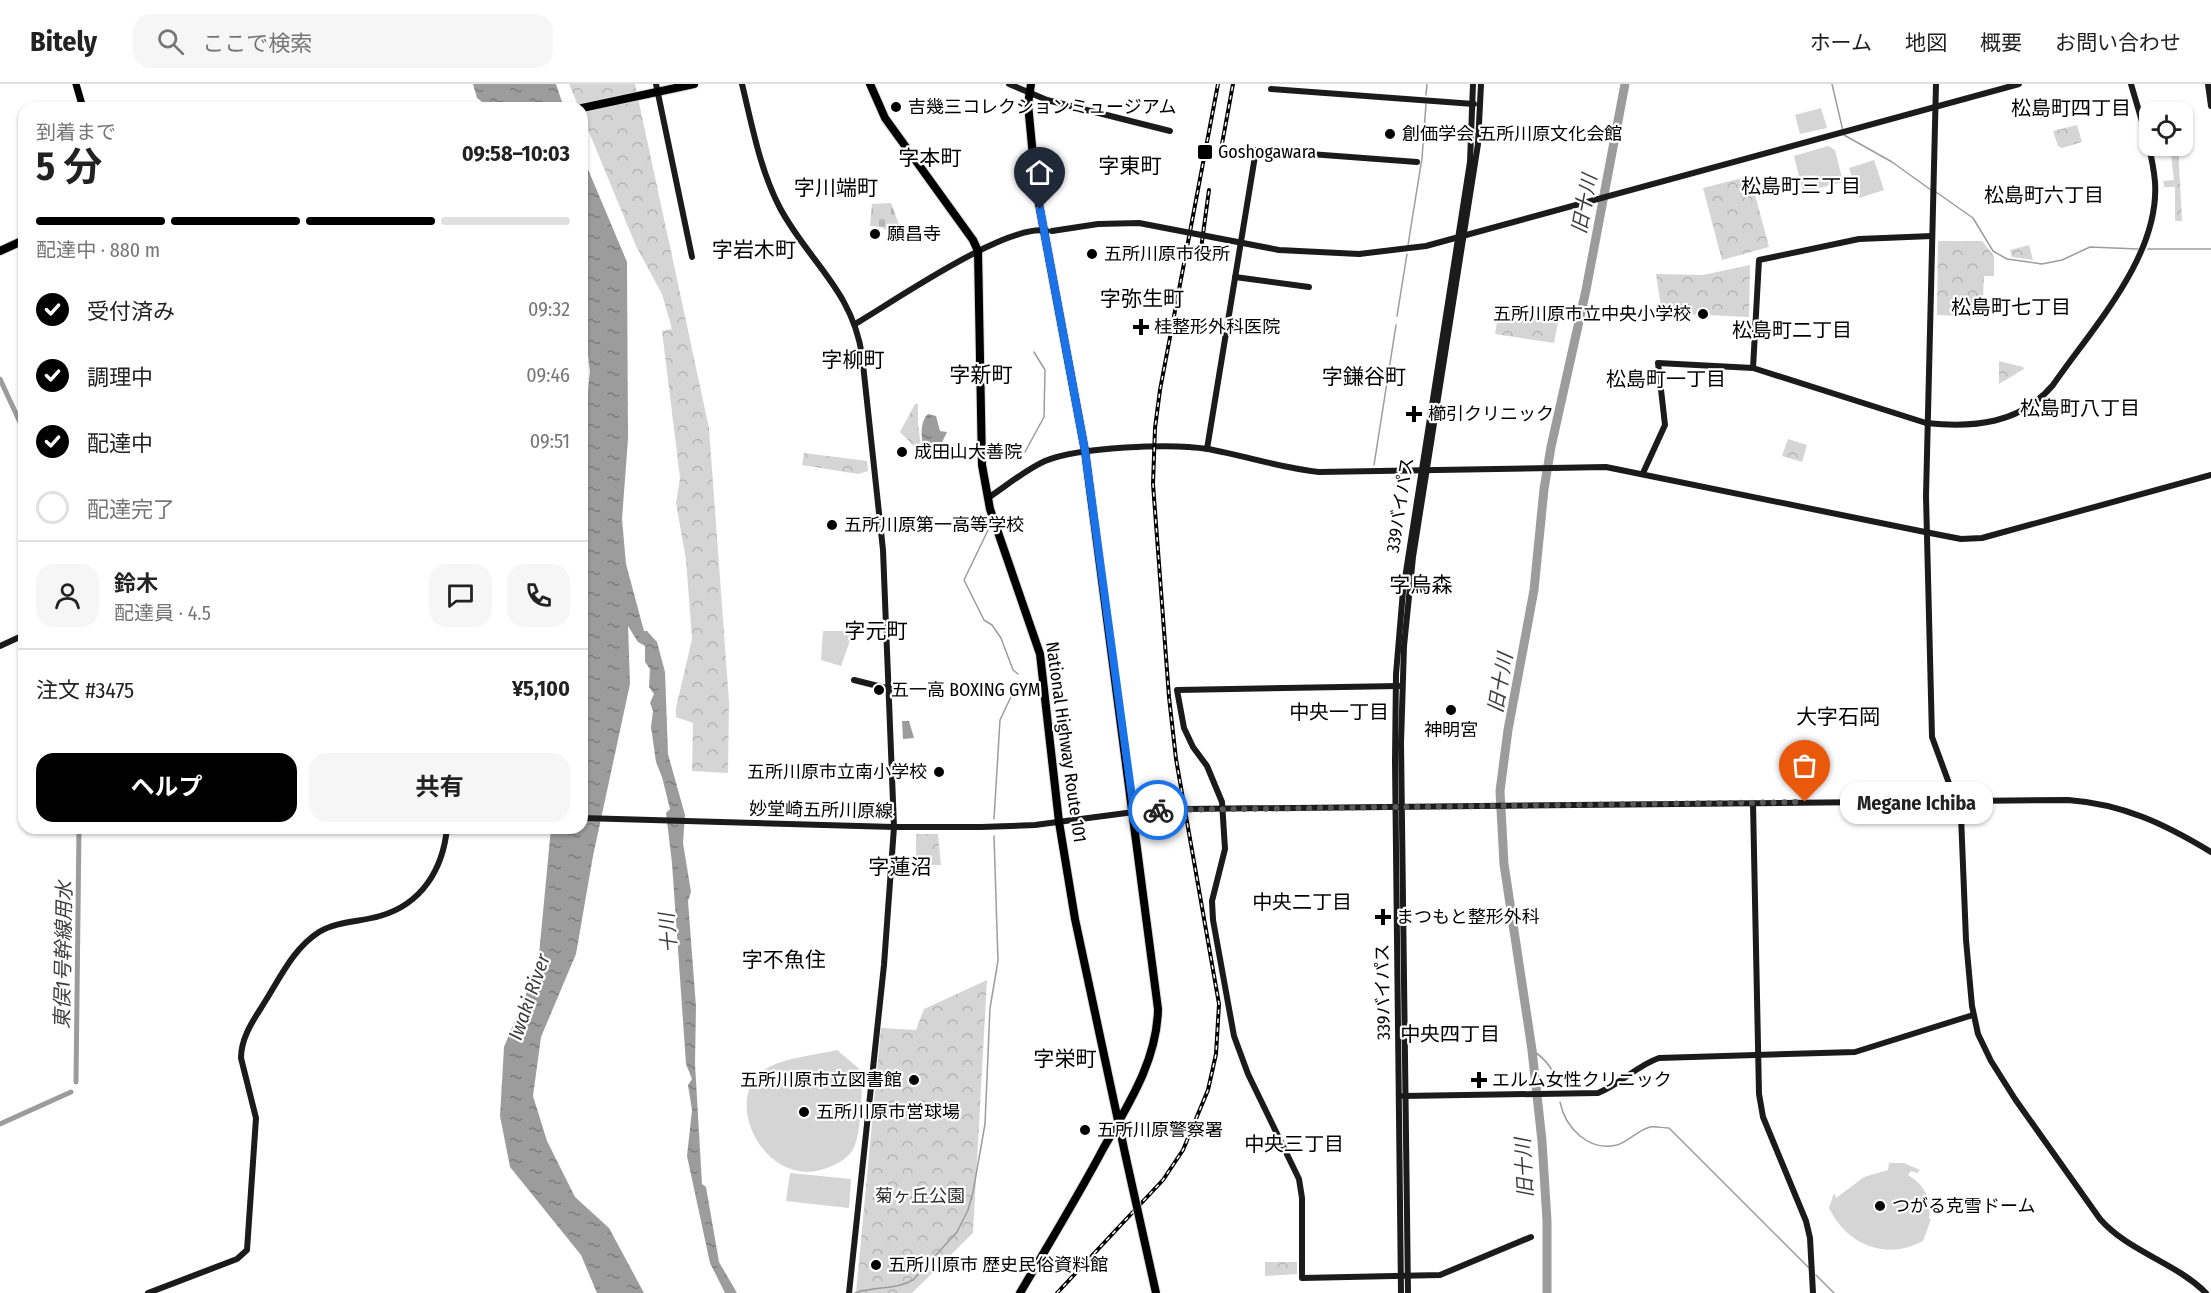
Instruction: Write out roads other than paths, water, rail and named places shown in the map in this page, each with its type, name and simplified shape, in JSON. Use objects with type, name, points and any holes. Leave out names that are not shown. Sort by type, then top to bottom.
[{"type":"highway","points":[[588,106],[655,89],[693,84]]},
{"type":"highway","points":[[870,84],[885,118],[973,240],[978,251]]},
{"type":"highway","points":[[1020,1293],[1119,1121],[1151,1056],[1158,1020],[1157,988],[1085,451],[1031,140],[1028,94],[1031,84]]},
{"type":"highway","points":[[0,251],[18,243]]},
{"type":"highway","name":"National Highway Route 101","points":[[978,251],[982,465],[988,498],[1040,654],[1059,822],[1075,919],[1156,1293]]},
{"type":"main road","points":[[76,84],[81,102]]},
{"type":"street","points":[[742,84],[770,188],[792,228],[826,272],[855,324],[862,356],[883,550],[894,827],[884,965],[849,1293]]},
{"type":"street","points":[[1009,84],[1028,94],[1170,130]]},
{"type":"street","name":"339バイパス","points":[[1401,1293],[1404,1276],[1399,686],[1403,591],[1461,236],[1470,162],[1473,84]]},
{"type":"street","points":[[1461,236],[1479,144],[1481,84]]},
{"type":"street","points":[[1936,84],[1925,532],[1931,729],[1938,759],[1957,801],[1962,822],[1966,931],[1973,1015],[1991,1061],[2100,1219],[2123,1239],[2187,1278],[2206,1293]]},
{"type":"street","points":[[855,324],[978,251],[1006,238],[1098,224],[1139,223],[1279,250],[1359,254],[1411,249],[2019,84]]},
{"type":"street","points":[[1642,473],[1665,425],[1658,363],[1754,368],[1926,423],[1958,426],[1992,423],[2017,414],[2040,400],[2053,385],[2133,270],[2147,239],[2154,207],[2155,183],[2131,84]]},
{"type":"street","points":[[2208,84],[2211,106]]},
{"type":"street","points":[[655,89],[692,257]]},
{"type":"street","points":[[1271,89],[1481,105]]},
{"type":"street","points":[[1207,449],[1256,150],[1417,162]]},
{"type":"street","points":[[1754,368],[1759,260],[1858,238],[1932,236]]},
{"type":"street","points":[[1235,277],[1310,287]]},
{"type":"street","points":[[988,498],[1043,462],[1085,451],[1207,449],[1290,469],[1319,472],[1606,467],[1961,539],[1994,536],[2211,475]]},
{"type":"street","points":[[0,646],[18,638]]},
{"type":"street","points":[[854,680],[890,689]]},
{"type":"street","points":[[1399,686],[1179,688],[1180,716],[1184,728],[1216,784],[1223,809],[1224,849],[1212,901],[1234,1036],[1248,1074],[1299,1179],[1302,1198],[1302,1278],[1440,1275],[1532,1237]]},
{"type":"street","name":"妙堂崎五所川原線","points":[[588,819],[894,827],[1018,826],[1134,812],[1223,809],[2068,800],[2116,807],[2157,821],[2211,852]]},
{"type":"street","points":[[1753,803],[1759,1094],[1763,1117],[1806,1221],[1812,1260],[1813,1293]]},
{"type":"street","points":[[148,1293],[237,1259],[248,1250],[256,1118],[241,1048],[247,1031],[294,956],[307,941],[324,929],[381,916],[397,909],[423,889],[443,859],[446,834]]},
{"type":"street","points":[[1402,1096],[1526,1096],[1598,1093],[1608,1089],[1644,1064],[1659,1058],[1856,1052],[1973,1015]]},
{"type":"street","points":[[1404,1276],[1408,1293]]},
{"type":"water","points":[[473,84],[556,84],[562,102],[482,102],[477,98]]},
{"type":"water","name":"Iwaki River","points":[[588,169],[627,262],[628,439],[622,519],[626,564],[644,631],[647,631],[657,642],[665,672],[668,754],[685,815],[683,843],[691,892],[688,901],[696,1007],[695,1064],[702,1184],[706,1187],[719,1262],[737,1293],[725,1293],[710,1263],[687,1156],[692,1110],[688,1085],[692,1079],[686,1064],[672,863],[666,813],[670,809],[656,762],[651,727],[653,711],[650,703],[654,694],[649,687],[650,669],[645,662],[645,646],[638,642],[628,626],[630,684],[593,856],[576,954],[541,1037],[533,1096],[547,1141],[575,1197],[609,1228],[644,1293],[597,1293],[581,1255],[510,1167],[500,1116],[504,1047],[538,965],[550,834],[588,834],[588,392],[590,371],[588,356]]},
{"type":"water","points":[[928,414],[936,416],[940,431],[947,432],[936,455],[929,457],[922,435],[923,423]]},
{"type":"water","points":[[902,721],[909,721],[914,738],[903,739]]},
{"type":"waterway","points":[[1426,95],[1427,84]]},
{"type":"waterway","name":"旧十川","points":[[1547,1293],[1547,1221],[1542,1141],[1532,1050],[1504,864],[1500,791],[1508,730],[1534,590],[1544,489],[1551,447],[1586,290],[1625,84]]},
{"type":"waterway","points":[[1832,84],[1843,131]]},
{"type":"waterway","points":[[1408,245],[1422,158],[1426,104]]},
{"type":"waterway","points":[[1844,135],[1892,162],[1931,190]]},
{"type":"waterway","points":[[1936,192],[1973,218],[1993,251],[2007,259],[2042,264],[2062,260],[2090,247],[2138,249]]},
{"type":"waterway","points":[[2148,249],[2211,249]]},
{"type":"waterway","points":[[1397,316],[1407,254]]},
{"type":"waterway","points":[[1374,465],[1396,325]]},
{"type":"waterway","points":[[1025,452],[1044,417],[1045,370],[1034,352]]},
{"type":"waterway","name":"東俣1号幹線用水","points":[[0,379],[18,418]]},
{"type":"waterway","points":[[990,526],[964,580],[984,620],[992,625],[1001,638],[1013,670],[1018,674]]},
{"type":"waterway","points":[[994,819],[1000,720],[1018,682]]},
{"type":"waterway","name":"東俣1号幹線用水","points":[[76,1082],[79,834]]},
{"type":"waterway","points":[[855,1293],[899,1285],[913,1280],[957,1232],[968,1210],[985,1124],[990,1008],[998,961],[994,836]]},
{"type":"waterway","points":[[1532,1050],[1549,1066],[1555,1075],[1558,1087]]},
{"type":"waterway","name":"東俣1号幹線用水","points":[[0,1124],[71,1092]]},
{"type":"waterway","points":[[1560,1102],[1573,1128],[1588,1141],[1597,1145],[1617,1145],[1650,1127],[1669,1128],[1810,1269]]},
{"type":"waterway","points":[[1816,1275],[1834,1293]]},
{"type":"railway","points":[[1057,1293],[1163,1180],[1183,1150],[1208,1090],[1216,1054],[1219,1004],[1176,759],[1169,697],[1153,484],[1155,428],[1160,390],[1218,84]]},
{"type":"railway","points":[[1222,144],[1233,84]]},
{"type":"railway","points":[[1201,249],[1209,190]]},
{"type":"place","name":"吉幾三コレクションミュージアム","points":[[896,107]]},
{"type":"place","name":"創価学会 五所川原文化会館","points":[[1390,134]]},
{"type":"place","name":"Goshogawara","points":[[1205,152]]},
{"type":"place","name":"願昌寺","points":[[875,234]]},
{"type":"place","name":"五所川原市役所","points":[[1092,254]]},
{"type":"place","name":"五所川原市立中央小学校","points":[[1703,314]]},
{"type":"place","name":"桂整形外科医院","points":[[1141,327]]},
{"type":"place","name":"櫛引クリニック","points":[[1414,414]]},
{"type":"place","name":"成田山大善院","points":[[902,452]]},
{"type":"place","name":"五所川原第一高等学校","points":[[832,525]]},
{"type":"place","name":"五一高 BOXING GYM","points":[[879,690]]},
{"type":"place","name":"神明宮","points":[[1451,710]]},
{"type":"place","name":"五所川原市立南小学校","points":[[939,772]]},
{"type":"place","name":"Megane Ichiba","points":[[1805,802]]},
{"type":"place","name":"まつもと整形外科","points":[[1383,917]]},
{"type":"place","name":"五所川原市立図書館","points":[[914,1080]]},
{"type":"place","name":"エルム女性クリニック","points":[[1479,1080]]},
{"type":"place","name":"五所川原市営球場","points":[[804,1112]]},
{"type":"place","name":"五所川原警察署","points":[[1085,1130]]},
{"type":"place","name":"つがる克雪ドーム","points":[[1880,1206]]},
{"type":"place","name":"五所川原市 歴史民俗資料館","points":[[876,1265]]},
{"type":"district","name":"松島町四丁目","points":[[2071,108]]},
{"type":"district","name":"字本町","points":[[930,158]]},
{"type":"district","name":"字東町","points":[[1130,166]]},
{"type":"district","name":"松島町三丁目","points":[[1801,186]]},
{"type":"district","name":"字川端町","points":[[836,188]]},
{"type":"district","name":"松島町六丁目","points":[[2044,195]]},
{"type":"district","name":"字岩木町","points":[[754,250]]},
{"type":"district","name":"字弥生町","points":[[1142,299]]},
{"type":"district","name":"松島町七丁目","points":[[2011,307]]},
{"type":"district","name":"松島町二丁目","points":[[1792,330]]},
{"type":"district","name":"字柳町","points":[[853,360]]},
{"type":"district","name":"字新町","points":[[981,375]]},
{"type":"district","name":"字鎌谷町","points":[[1364,377]]},
{"type":"district","name":"松島町一丁目","points":[[1666,379]]},
{"type":"district","name":"松島町八丁目","points":[[2080,408]]},
{"type":"district","name":"字烏森","points":[[1421,585]]},
{"type":"district","name":"字元町","points":[[876,631]]},
{"type":"district","name":"中央一丁目","points":[[1339,712]]},
{"type":"district","name":"大字石岡","points":[[1838,717]]},
{"type":"district","name":"字蓮沼","points":[[900,867]]},
{"type":"district","name":"中央二丁目","points":[[1302,902]]},
{"type":"district","name":"字不魚住","points":[[784,960]]},
{"type":"district","name":"中央四丁目","points":[[1450,1034]]},
{"type":"district","name":"字栄町","points":[[1065,1059]]},
{"type":"district","name":"中央三丁目","points":[[1294,1144]]},
{"type":"water label","name":"十川","points":[[668,933]]},
{"type":"park label","name":"菊ヶ丘公園","points":[[920,1196]]}]
